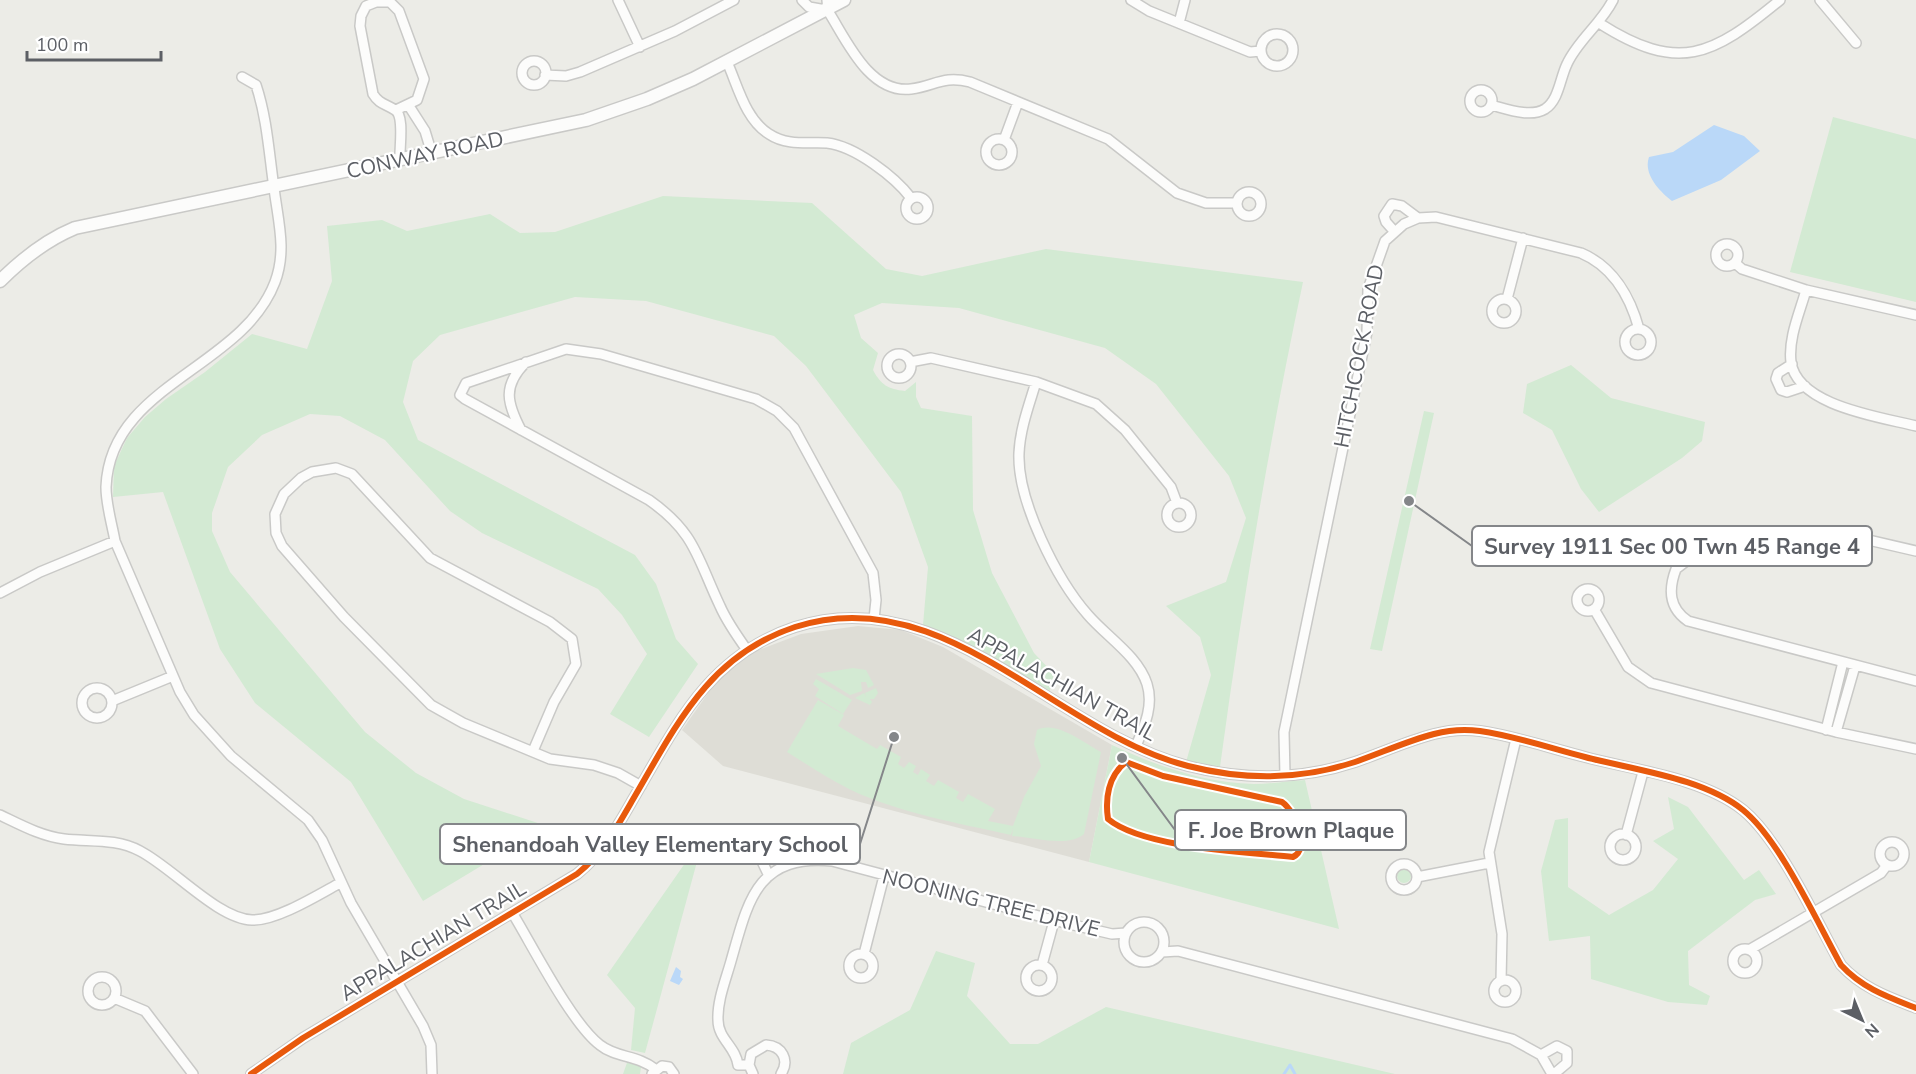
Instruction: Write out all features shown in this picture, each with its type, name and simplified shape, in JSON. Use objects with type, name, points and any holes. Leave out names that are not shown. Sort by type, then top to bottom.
[{"type":"street","points":[[618,0],[640,46]]},
{"type":"street","points":[[545,75],[566,76],[580,72],[640,46],[734,0]]},
{"type":"street","points":[[802,0],[809,7],[827,5],[865,68],[884,83],[896,88],[911,89],[936,81],[957,79],[1108,139],[1177,193],[1206,203],[1237,203]]},
{"type":"street","name":"CONWAY ROAD","points":[[0,280],[33,251],[75,228],[432,154],[617,111],[727,62],[827,5],[844,0]]},
{"type":"street","points":[[1131,0],[1149,11],[1250,52],[1261,51]]},
{"type":"street","points":[[1179,23],[1185,0]]},
{"type":"street","points":[[1491,105],[1533,113],[1544,110],[1555,97],[1568,62],[1599,23],[1613,0]]},
{"type":"street","points":[[1599,23],[1628,41],[1651,50],[1673,54],[1691,53],[1719,43],[1742,31],[1780,0]]},
{"type":"street","points":[[1820,0],[1856,43]]},
{"type":"street","points":[[376,2],[390,2],[399,11],[424,79],[422,91],[409,106],[396,110],[377,101],[373,94],[361,16],[366,6],[376,2]]},
{"type":"street","points":[[727,62],[748,111],[768,133],[792,143],[840,145],[900,184],[911,198]]},
{"type":"street","points":[[242,77],[256,85],[262,102],[282,245],[272,289],[245,328],[154,397],[127,427],[109,464],[106,487],[115,541],[173,676],[194,716],[231,756],[308,820],[322,840],[340,883],[398,981],[430,1045],[432,1074]]},
{"type":"street","points":[[1004,140],[1018,102]]},
{"type":"street","points":[[409,106],[418,123],[425,130],[432,154]]},
{"type":"street","points":[[396,110],[401,129],[400,160]]},
{"type":"street","points":[[401,129],[418,123]]},
{"type":"street","points":[[1418,218],[1402,206],[1392,204],[1384,216],[1394,231],[1418,218],[1446,218],[1581,253],[1606,267],[1625,295],[1639,329]]},
{"type":"street","name":"HITCHCOCK ROAD","points":[[1285,775],[1284,732],[1367,332],[1368,289],[1377,259],[1394,231]]},
{"type":"street","points":[[1507,299],[1523,238]]},
{"type":"street","points":[[1736,263],[1742,269],[1806,290],[1916,315]]},
{"type":"street","points":[[1806,290],[1793,334],[1792,364],[1805,386],[1833,405],[1916,426]]},
{"type":"street","points":[[747,650],[720,607],[698,553],[685,532],[670,516],[649,500],[460,395],[466,383],[527,360],[566,349],[584,350],[744,394],[777,411],[794,428],[804,443],[873,573],[876,600],[874,619]]},
{"type":"street","points":[[910,362],[931,358],[1036,382],[1083,398],[1111,416],[1171,487],[1177,503]]},
{"type":"street","points":[[522,431],[510,409],[510,385],[516,371],[527,360]]},
{"type":"street","points":[[1792,364],[1778,373],[1778,384],[1781,390],[1787,392],[1805,386]]},
{"type":"street","points":[[1036,382],[1019,454],[1024,486],[1040,533],[1060,576],[1087,614],[1130,658],[1147,684],[1149,708],[1136,746]]},
{"type":"street","points":[[533,751],[554,702],[576,664],[575,647],[566,631],[430,558],[352,474],[336,468],[323,468],[301,478],[278,503],[275,514],[280,543],[344,617],[431,705],[463,723],[550,759],[594,765],[618,773],[641,786]]},
{"type":"street","points":[[1916,550],[1834,532],[1728,557],[1694,556],[1676,569],[1670,598],[1672,605],[1688,621],[1916,681]]},
{"type":"street","points":[[0,593],[40,572],[115,541]]},
{"type":"street","points":[[1594,609],[1628,667],[1651,683],[1831,731],[1916,748]]},
{"type":"street","name":"APPALACHIAN TRAIL","points":[[251,1074],[303,1038],[513,914],[588,865],[606,845],[693,700],[720,670],[747,650],[779,633],[813,622],[846,618],[893,622],[933,633],[1136,746],[1168,760],[1205,770],[1245,776],[1285,775],[1335,768],[1427,736],[1450,731],[1481,731],[1711,791],[1744,811],[1772,843],[1841,965],[1850,975],[1869,989],[1916,1008]]},
{"type":"street","points":[[1831,731],[1843,662]]},
{"type":"street","points":[[1831,731],[1855,666]]},
{"type":"street","points":[[112,701],[173,676]]},
{"type":"street","points":[[1501,981],[1502,934],[1489,863],[1491,836],[1516,739]]},
{"type":"street","points":[[1626,835],[1643,772]]},
{"type":"street","points":[[0,815],[39,834],[63,839],[107,841],[139,850],[165,866],[225,913],[240,919],[268,918],[340,883]]},
{"type":"street","points":[[769,876],[758,853],[764,842],[775,842],[792,863]]},
{"type":"street","name":"NOONING TREE DRIVE","points":[[738,1065],[737,1056],[721,1036],[717,1019],[747,904],[755,890],[769,876],[792,863],[812,860],[832,861],[1054,921],[1125,937]]},
{"type":"street","points":[[1417,877],[1489,863]]},
{"type":"street","points":[[1749,950],[1881,873],[1887,865]]},
{"type":"street","points":[[864,954],[885,876]]},
{"type":"street","points":[[513,914],[582,1026],[600,1046],[639,1059],[653,1072],[666,1066],[674,1074]]},
{"type":"street","points":[[1042,965],[1054,921]]},
{"type":"street","name":"NOONING TREE DRIVE","points":[[1162,952],[1150,961],[1140,962],[1126,953],[1125,937],[1134,924],[1149,922],[1159,928],[1165,941]]},
{"type":"street","points":[[1176,951],[1165,941],[1162,952],[1176,951],[1512,1039],[1542,1055],[1553,1074],[1568,1063],[1567,1051],[1557,1046],[1542,1055]]},
{"type":"street","points":[[114,998],[145,1011],[193,1074]]},
{"type":"street","points":[[733,1074],[738,1065],[751,1069],[755,1049],[771,1045],[784,1056],[785,1066],[781,1074]]},
{"type":"shaded area","points":[[858,626],[901,630],[943,647],[1112,745],[1089,862],[723,766],[682,730],[718,679],[756,651],[801,634]]},
{"type":"green space","points":[[1833,117],[1916,139],[1916,302],[1790,272]]},
{"type":"green space","points":[[663,196],[812,203],[886,269],[922,276],[1046,249],[1303,282],[1257,523],[1220,767],[1186,762],[1211,675],[1200,637],[1166,606],[1226,582],[1246,518],[1229,476],[1156,384],[1105,348],[959,308],[882,303],[854,315],[861,338],[878,353],[873,370],[882,383],[905,391],[916,382],[916,397],[921,408],[972,416],[973,510],[992,573],[1034,653],[1054,674],[1049,693],[963,641],[923,625],[928,567],[901,492],[806,366],[774,336],[646,301],[575,297],[440,335],[413,361],[403,402],[418,440],[635,555],[656,584],[676,639],[698,664],[649,737],[610,714],[647,654],[622,615],[598,589],[482,533],[450,511],[385,440],[340,416],[310,414],[262,435],[228,467],[212,513],[212,531],[230,572],[365,732],[416,773],[464,799],[547,826],[423,901],[351,782],[255,703],[220,649],[163,492],[113,497],[114,466],[127,438],[145,417],[252,334],[307,349],[332,281],[327,226],[382,220],[407,231],[490,214],[520,233],[555,232]]},
{"type":"green space","points":[[1571,365],[1611,398],[1705,422],[1702,441],[1682,458],[1599,512],[1581,489],[1552,430],[1523,413],[1527,384]]},
{"type":"green space","points":[[1424,411],[1434,413],[1382,651],[1370,649]]},
{"type":"green space","points":[[853,668],[866,670],[874,685],[868,688],[866,682],[861,682],[862,691],[850,695],[816,674]]},
{"type":"green space","points":[[816,679],[852,700],[843,714],[815,696],[819,689],[813,684]]},
{"type":"green space","points":[[876,688],[878,693],[874,699],[870,699],[872,702],[870,705],[855,698],[864,693],[866,697],[865,693]]},
{"type":"green space","points":[[818,700],[844,715],[838,726],[877,749],[880,745],[901,757],[898,764],[904,768],[909,762],[916,766],[913,772],[918,775],[921,769],[930,775],[926,781],[934,786],[938,780],[959,792],[956,798],[963,802],[968,794],[995,809],[988,821],[1013,826],[1024,797],[1041,766],[1034,744],[1037,730],[1053,728],[1070,734],[1101,752],[1084,834],[1077,838],[1060,841],[1012,836],[1013,828],[1011,835],[950,822],[889,805],[851,790],[787,752]]},
{"type":"green space","points":[[1112,745],[1146,760],[1199,777],[1254,784],[1305,780],[1339,929],[1089,862]]},
{"type":"green space","points":[[1668,797],[1688,807],[1744,880],[1759,870],[1776,894],[1755,900],[1688,951],[1689,985],[1710,996],[1707,1005],[1668,1002],[1591,979],[1590,936],[1549,941],[1541,871],[1555,820],[1568,818],[1568,887],[1609,915],[1653,890],[1678,859],[1653,841],[1674,829]]},
{"type":"green space","points":[[704,836],[645,1053],[631,1050],[635,1008],[607,975]]},
{"type":"green space","points":[[1404,869],[1409,871],[1411,876],[1409,881],[1404,883],[1399,881],[1397,876],[1399,871]]},
{"type":"green space","points":[[936,951],[975,963],[967,996],[1010,1044],[1038,1044],[1106,1007],[1395,1074],[843,1074],[851,1043],[910,1010]]},
{"type":"green space","points":[[628,1060],[641,1067],[640,1074],[623,1074]]},
{"type":"water","points":[[1714,125],[1744,136],[1760,151],[1721,180],[1672,201],[1653,182],[1648,170],[1649,157],[1673,152]]},
{"type":"water","points":[[676,967],[681,971],[680,977],[683,979],[679,985],[670,981]]},
{"type":"waterway","points":[[1284,1074],[1290,1065],[1295,1074]]},
{"type":"cycle path","points":[[251,1074],[303,1038],[577,874],[608,840],[679,722],[716,676],[738,656],[764,640],[795,627],[849,618],[900,624],[949,641],[1139,748],[1188,766],[1209,771],[1251,776],[1314,772],[1355,762],[1434,734],[1469,730],[1506,736],[1667,776],[1708,790],[1743,810],[1771,841],[1797,883],[1841,965],[1867,986],[1916,1008]]},
{"type":"cycle path","points":[[1126,762],[1163,776],[1282,802],[1292,813],[1299,830],[1301,846],[1298,852],[1293,857],[1196,847],[1124,829],[1108,819],[1107,804],[1109,788],[1115,774],[1126,762]]},
{"type":"place","name":"Survey 1911 Sec 00 Twn 45 Range 4","points":[[1409,501]]},
{"type":"place","name":"Shenandoah Valley Elementary School","points":[[894,737]]},
{"type":"place","name":"F. Joe Brown Plaque","points":[[1122,758]]}]
